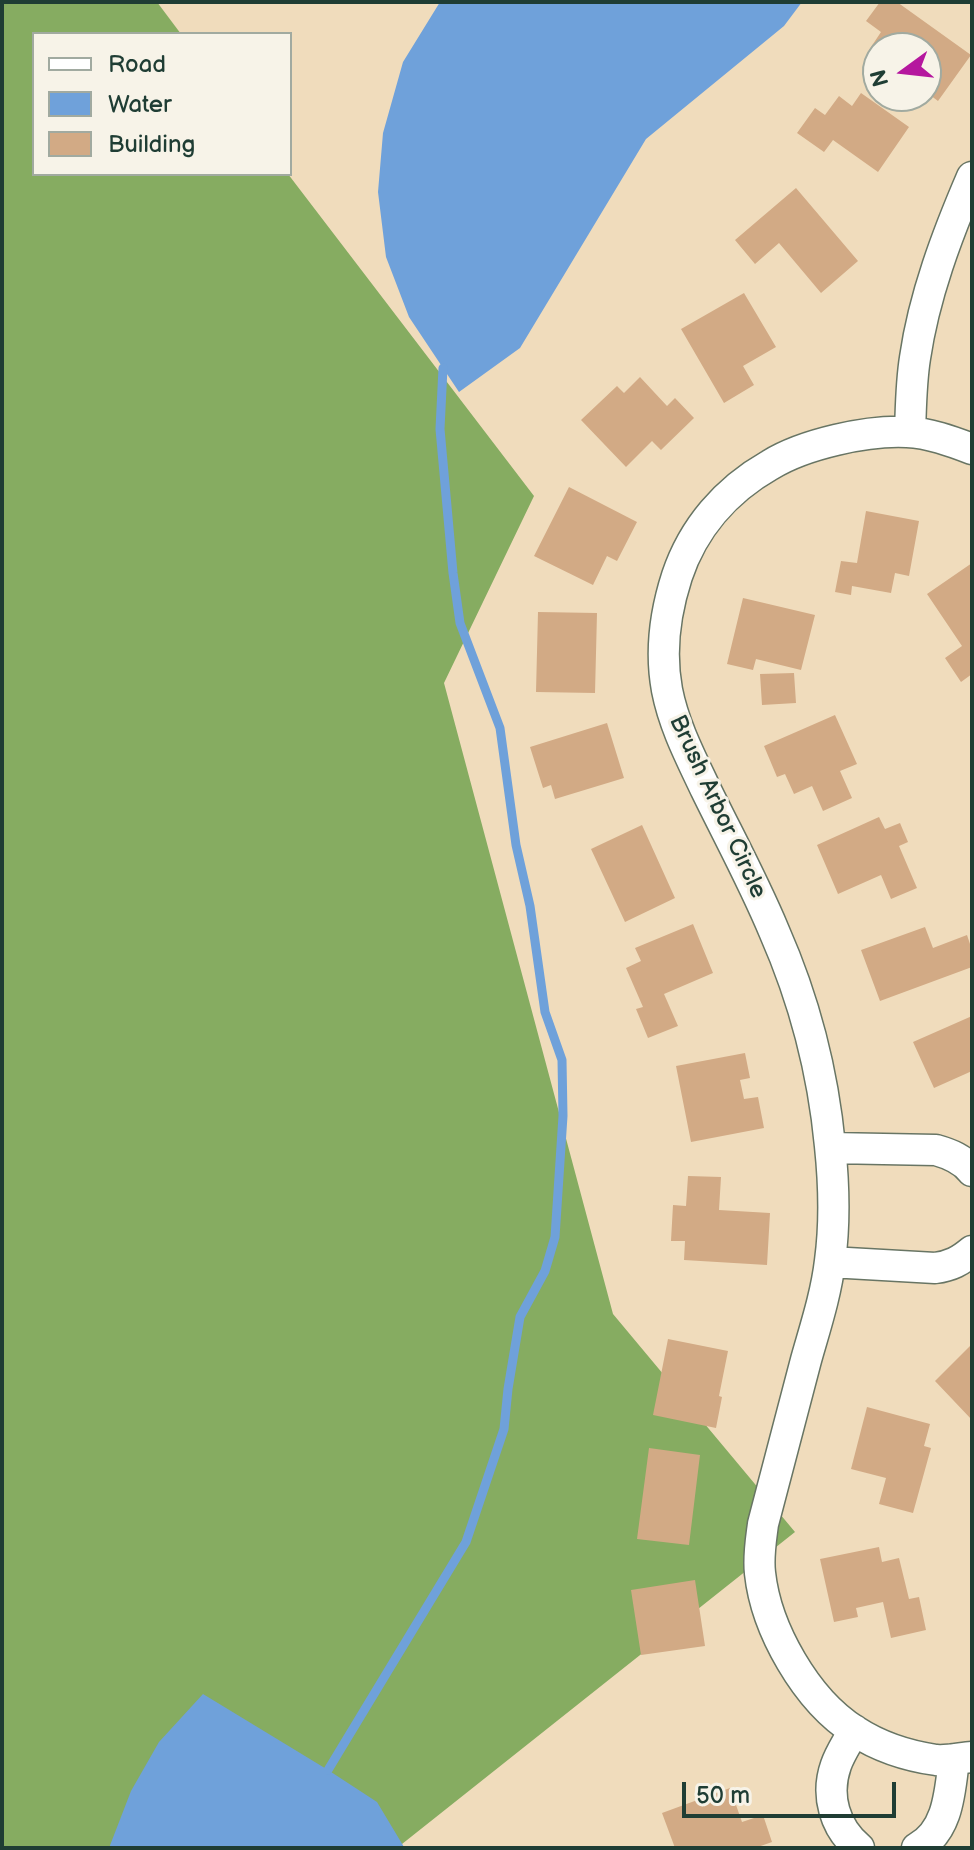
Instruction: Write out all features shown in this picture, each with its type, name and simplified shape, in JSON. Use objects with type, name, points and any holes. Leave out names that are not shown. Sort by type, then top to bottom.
[{"type":"street","points":[[910,432],[915,359],[923,319],[944,249],[972,177]]},
{"type":"street","name":"Brush Arbor Circle","points":[[917,1848],[934,1834],[946,1812],[963,1758],[939,1760],[884,1745],[854,1730],[833,1714],[796,1669],[781,1644],[769,1614],[760,1571],[763,1524],[830,1262],[833,1233],[831,1148],[818,1067],[801,1001],[774,930],[681,737],[667,689],[664,633],[668,603],[681,563],[705,522],[732,491],[755,473],[777,460],[820,444],[892,432],[933,436],[972,449]]},
{"type":"street","points":[[831,1148],[936,1150],[952,1155],[972,1171]]},
{"type":"street","points":[[830,1262],[935,1268],[961,1261],[972,1251]]},
{"type":"street","points":[[854,1730],[836,1763],[831,1789],[834,1812],[840,1826],[859,1848]]},
{"type":"green space","points":[[2,2],[157,2],[180,32],[32,32],[32,176],[290,176],[534,496],[444,683],[613,1314],[795,1532],[397,1848],[2,1848]]},
{"type":"water","points":[[440,2],[802,2],[784,26],[646,139],[520,348],[459,392],[409,317],[386,257],[378,192],[383,133],[403,62]]},
{"type":"water","points":[[203,1694],[377,1802],[404,1847],[109,1848],[131,1791],[159,1742]]},
{"type":"building","points":[[880,2],[897,2],[939,32],[881,32],[866,21]]},
{"type":"building","points":[[942,34],[971,55],[942,95]]},
{"type":"building","points":[[861,93],[862,112],[888,112],[909,127],[878,172],[833,140],[824,152],[797,133],[815,108],[825,115],[839,96],[852,106]]},
{"type":"building","points":[[796,188],[858,261],[821,293],[779,243],[755,264],[735,240]]},
{"type":"building","points":[[744,293],[776,347],[743,366],[754,385],[724,403],[681,329]]},
{"type":"building","points":[[640,377],[667,406],[675,398],[694,418],[661,450],[652,441],[626,467],[581,420],[617,386],[624,393]]},
{"type":"building","points":[[569,487],[637,522],[617,561],[607,556],[593,585],[534,556]]},
{"type":"building","points":[[866,511],[919,521],[909,576],[895,573],[891,593],[852,586],[851,595],[835,592],[841,561],[857,563]]},
{"type":"building","points":[[972,563],[972,674],[961,682],[945,658],[962,646],[927,594]]},
{"type":"building","points":[[743,598],[815,615],[801,670],[756,659],[753,670],[727,664]]},
{"type":"building","points":[[538,612],[597,613],[595,693],[536,692]]},
{"type":"building","points":[[794,673],[796,703],[762,705],[760,674]]},
{"type":"building","points":[[835,715],[857,764],[840,771],[852,798],[823,811],[812,786],[794,794],[785,774],[777,777],[764,746]]},
{"type":"building","points":[[607,723],[624,778],[555,799],[551,785],[543,788],[530,747]]},
{"type":"building","points":[[879,817],[885,829],[900,823],[908,842],[899,846],[917,888],[891,899],[881,875],[838,894],[817,845]]},
{"type":"building","points":[[642,825],[675,898],[625,922],[591,849]]},
{"type":"building","points":[[693,924],[713,973],[664,994],[678,1026],[648,1038],[636,1009],[643,1007],[626,968],[641,961],[635,948]]},
{"type":"building","points":[[925,927],[933,948],[967,935],[972,950],[972,967],[880,1001],[861,950]]},
{"type":"building","points":[[972,1016],[972,1071],[934,1088],[913,1042]]},
{"type":"building","points":[[745,1053],[750,1078],[740,1080],[744,1099],[758,1097],[764,1128],[691,1142],[676,1066]]},
{"type":"building","points":[[688,1176],[721,1177],[719,1210],[770,1213],[767,1265],[684,1260],[685,1241],[671,1241],[673,1205],[686,1206]]},
{"type":"building","points":[[668,1339],[728,1351],[716,1428],[653,1415]]},
{"type":"building","points":[[972,1344],[972,1420],[935,1381]]},
{"type":"building","points":[[867,1407],[930,1424],[924,1446],[931,1448],[913,1513],[879,1504],[886,1478],[851,1469]]},
{"type":"building","points":[[649,1448],[700,1455],[689,1545],[637,1539]]},
{"type":"building","points":[[879,1547],[882,1562],[899,1558],[909,1599],[919,1597],[926,1630],[891,1638],[883,1602],[856,1608],[858,1617],[834,1622],[820,1559]]},
{"type":"building","points":[[695,1580],[705,1646],[641,1655],[631,1590]]},
{"type":"building","points":[[730,1788],[742,1822],[763,1815],[772,1842],[755,1848],[675,1848],[662,1813]]},
{"type":"waterway","points":[[328,1770],[466,1542],[504,1429],[520,1317],[545,1271],[555,1237],[563,1116],[562,1060],[545,1012],[530,906],[516,845],[500,728],[460,623],[440,429],[443,368]]}]
